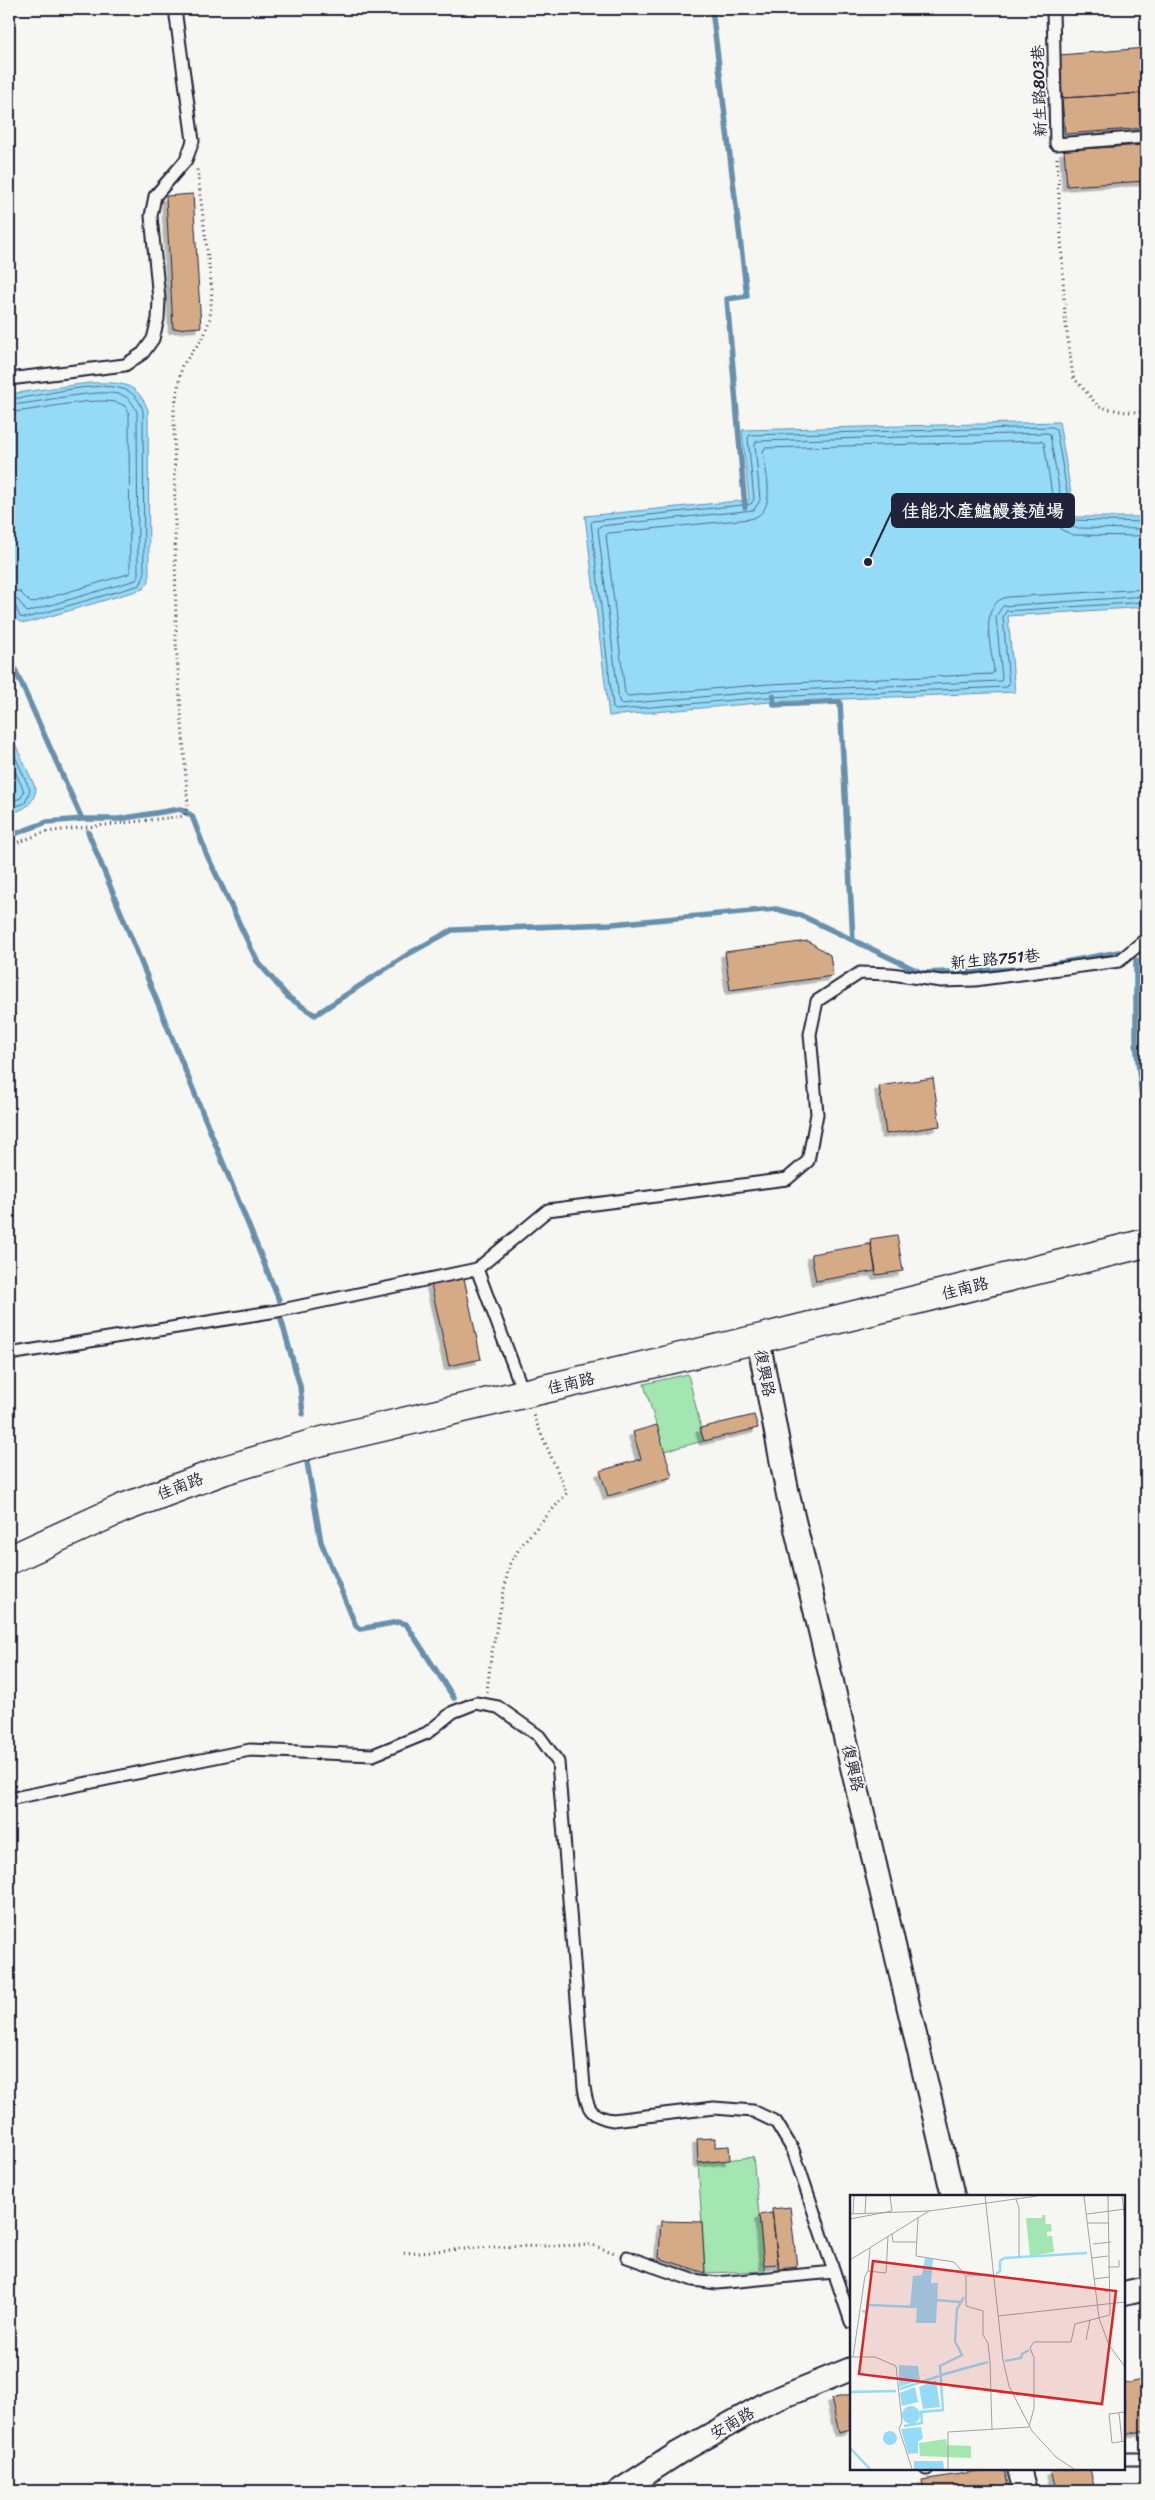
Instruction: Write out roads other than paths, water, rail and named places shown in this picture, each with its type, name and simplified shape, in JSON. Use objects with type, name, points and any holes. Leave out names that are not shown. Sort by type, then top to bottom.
[{"type":"street","name":"佳南路","points":[[9,1560],[123,1508],[225,1470],[318,1442],[758,1339],[1146,1243]]},
{"type":"street","name":"復興路","points":[[758,1339],[788,1495],[953,2195]]},
{"type":"street","points":[[1125,2293],[1146,2288]]},
{"type":"street","name":"安南路","points":[[619,2491],[678,2454],[767,2403],[850,2369]]},
{"type":"street","points":[[1019,2470],[1025,2491]]},
{"type":"lane","points":[[9,379],[125,366],[143,353],[152,339],[158,319],[159,299],[151,216],[156,196],[186,160],[193,140],[175,9]]},
{"type":"lane","name":"新生路803巷","points":[[1053,9],[1056,144],[1146,137]]},
{"type":"lane","name":"新生路751巷","points":[[477,1269],[548,1210],[788,1179],[808,1161],[817,1114],[810,1034],[817,1001],[860,973],[891,974],[941,980],[975,980],[1119,961],[1146,939]]},
{"type":"lane","points":[[9,1354],[277,1311],[477,1269],[524,1394]]},
{"type":"lane","points":[[9,1799],[250,1750],[373,1755],[426,1733],[454,1712],[476,1703],[498,1707],[539,1736],[558,1762],[584,2087],[591,2111],[600,2118],[613,2120],[714,2108],[753,2111],[776,2122],[793,2150],[850,2319]]},
{"type":"lane","points":[[627,2257],[693,2280],[717,2283],[834,2272]]},
{"type":"lane","points":[[1125,2459],[1146,2460]]},
{"type":"water","points":[[89,383],[117,383],[131,388],[138,393],[148,410],[149,581],[143,589],[23,623],[17,620],[9,603],[9,394]]},
{"type":"water","points":[[1059,422],[1075,517],[1146,517],[1146,607],[1008,616],[1015,692],[770,702],[609,716],[585,516],[749,500],[742,430]]},
{"type":"water","points":[[9,731],[36,789],[33,799],[27,806],[9,814]]},
{"type":"waterway","points":[[712,9],[747,296],[727,299],[745,507]]},
{"type":"waterway","points":[[9,656],[82,819]]},
{"type":"waterway","points":[[773,696],[774,705],[840,702],[853,940]]},
{"type":"waterway","points":[[9,836],[47,822],[82,819],[119,819],[180,809],[192,816],[207,855],[257,961],[288,997],[315,1015],[410,953],[452,930],[612,924],[776,909],[800,915],[922,973],[1019,969]]},
{"type":"waterway","points":[[88,832],[279,1300]]},
{"type":"waterway","points":[[1048,965],[1119,952]]},
{"type":"waterway","points":[[1136,960],[1136,1043],[1146,1134]]},
{"type":"waterway","points":[[281,1319],[300,1386],[303,1414]]},
{"type":"waterway","points":[[307,1462],[321,1542],[356,1626],[360,1629],[398,1622],[406,1624],[454,1698]]},
{"type":"place","name":"佳能水産鱸鰻養殖場","points":[[868,562]]}]
